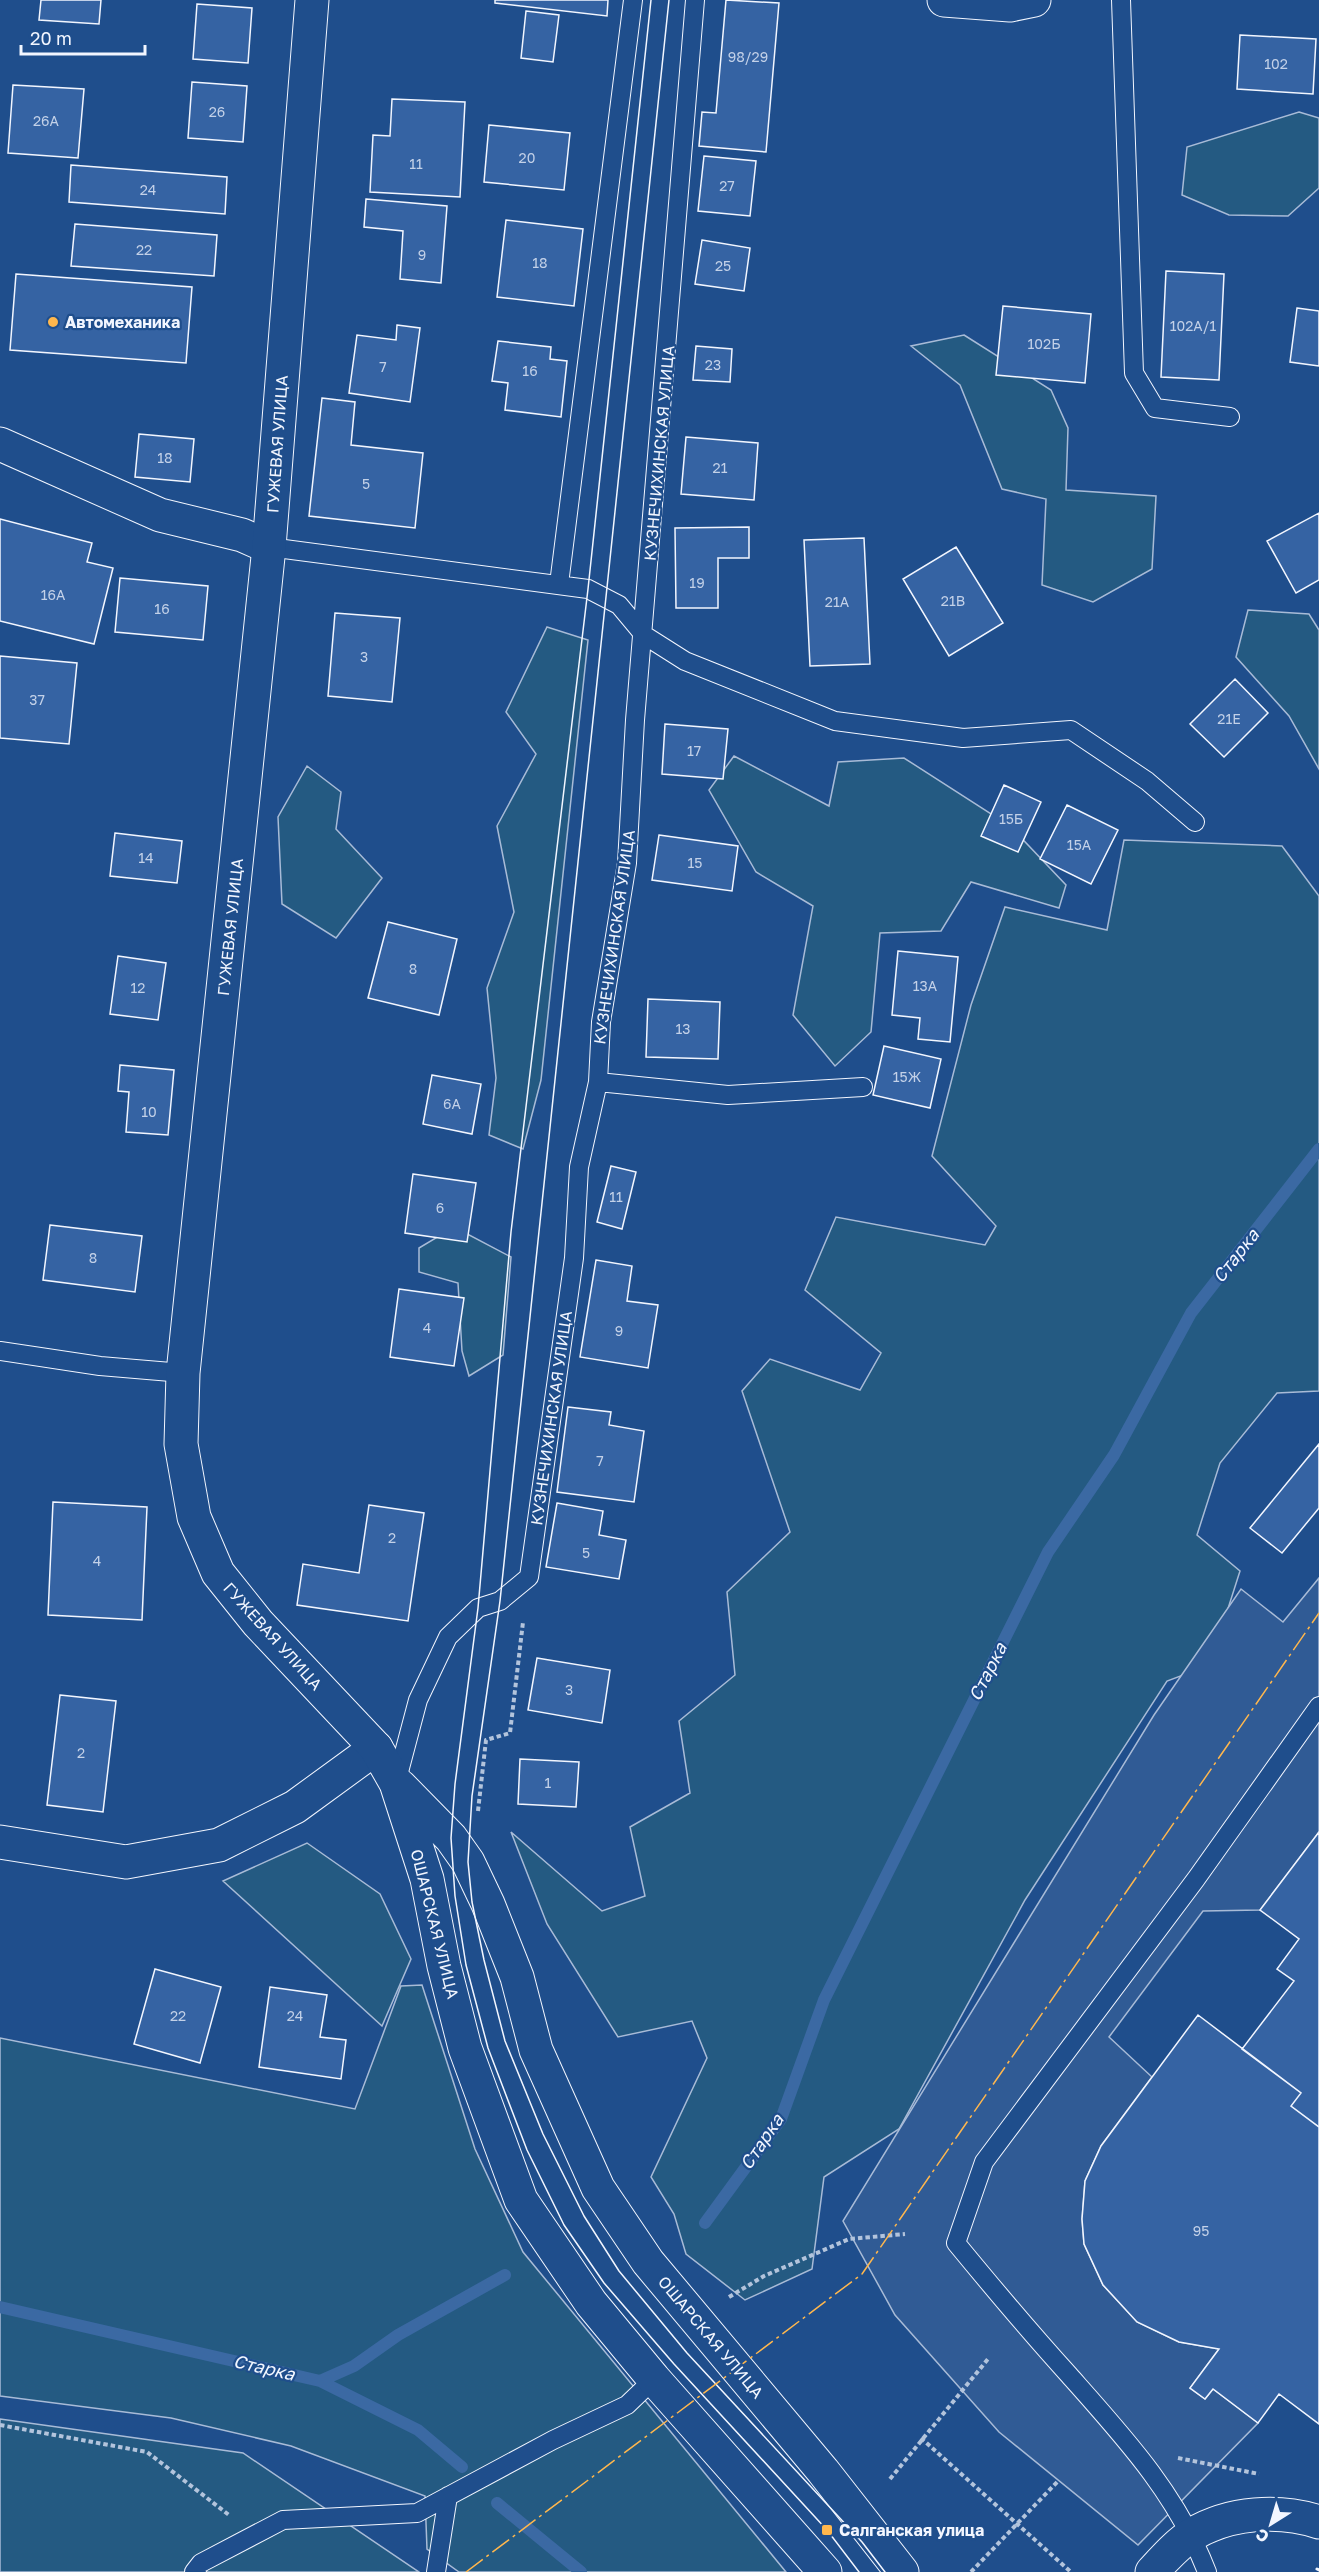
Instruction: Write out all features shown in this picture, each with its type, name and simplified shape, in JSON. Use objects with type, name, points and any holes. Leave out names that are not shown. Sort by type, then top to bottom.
[{"type":"street","name":"ГУЖЕВАЯ УЛИЦА","points":[[312,0],[269,547],[183,1373],[181,1444],[194,1517],[218,1573],[258,1623],[376,1748],[396,1783]]},
{"type":"street","points":[[944,0],[1010,5],[1034,0]]},
{"type":"street","points":[[0,444],[160,515],[243,535],[269,547]]},
{"type":"street","points":[[0,1842],[126,1862],[219,1845],[295,1807],[376,1748]]},
{"type":"street","name":"ОШАРСКАЯ УЛИЦА","points":[[396,1783],[426,1879],[444,1966],[465,2048],[520,2200],[591,2303],[654,2379],[825,2572]]},
{"type":"street","name":"ОШАРСКАЯ УЛИЦА","points":[[396,1783],[451,1838],[468,1862],[488,1904],[517,1977],[536,2050],[598,2188],[648,2262],[823,2471],[902,2572]]},
{"type":"street","points":[[1152,2572],[1193,2535],[1239,2516],[1302,2516],[1319,2522]]},
{"type":"lane","points":[[559,584],[633,0]]},
{"type":"lane","name":"КУЗНЕЧИХИНСКАЯ УЛИЦА","points":[[529,1577],[574,1258],[579,1167],[598,1082],[600,1022],[627,863],[635,720],[644,635],[695,0]]},
{"type":"lane","points":[[1121,0],[1134,373],[1155,408],[1230,417]]},
{"type":"lane","points":[[269,547],[588,589],[619,605],[644,635],[685,661],[835,721],[963,738],[1071,730],[1147,781],[1196,822]]},
{"type":"lane","points":[[598,1082],[728,1095],[863,1088]]},
{"type":"lane","points":[[0,1351],[100,1366],[183,1373]]},
{"type":"lane","points":[[396,1783],[418,1701],[448,1638],[478,1608],[500,1601],[529,1577]]},
{"type":"lane","points":[[1207,2572],[1193,2535],[1136,2450],[1000,2298],[956,2243],[984,2162],[1196,1879],[1319,1707]]},
{"type":"lane","points":[[194,2572],[201,2563],[283,2520],[417,2513],[553,2440],[627,2405],[654,2379]]},
{"type":"lane","points":[[436,2572],[448,2496]]},
{"type":"path","points":[[477,1820],[486,1740],[510,1733],[529,1577]]},
{"type":"path","points":[[727,2298],[764,2277],[849,2239],[905,2234]]},
{"type":"path","points":[[890,2479],[921,2438],[988,2359]]},
{"type":"path","points":[[0,2425],[147,2452],[223,2509],[250,2537]]},
{"type":"path","points":[[921,2438],[1071,2572]]},
{"type":"path","points":[[1136,2450],[1266,2475]]},
{"type":"path","points":[[971,2572],[1059,2480]]},
{"type":"shaded area","points":[[1299,112],[1319,118],[1319,188],[1288,216],[1229,215],[1182,195],[1187,147]]},
{"type":"shaded area","points":[[964,335],[1051,390],[1068,428],[1066,490],[1156,496],[1152,569],[1093,602],[1042,585],[1046,499],[1002,489],[960,385],[911,346]]},
{"type":"shaded area","points":[[1248,610],[1309,614],[1319,630],[1319,769],[1289,716],[1236,657]]},
{"type":"shaded area","points":[[547,627],[588,640],[541,1080],[523,1149],[489,1135],[496,1078],[487,988],[514,912],[497,826],[536,754],[506,712]]},
{"type":"shaded area","points":[[734,756],[829,806],[838,762],[904,758],[1010,826],[1066,885],[1059,908],[971,882],[941,931],[880,933],[871,1032],[835,1066],[793,1015],[813,906],[756,872],[709,790]]},
{"type":"shaded area","points":[[307,766],[341,792],[336,829],[382,878],[336,938],[282,904],[278,817]]},
{"type":"shaded area","points":[[1124,840],[1282,846],[1319,896],[1319,1391],[1277,1393],[1220,1463],[1197,1535],[1240,1571],[1210,1665],[1167,1681],[1025,1900],[899,2129],[824,2177],[812,2269],[745,2300],[686,2254],[674,2214],[651,2177],[707,2058],[692,2021],[618,2037],[547,1924],[511,1832],[602,1911],[645,1896],[630,1827],[690,1793],[679,1721],[735,1675],[727,1592],[790,1532],[742,1391],[770,1359],[860,1390],[881,1353],[805,1290],[836,1217],[985,1245],[996,1226],[932,1156],[971,1005],[1005,907],[1107,930]]},
{"type":"shaded area","points":[[454,1227],[511,1257],[503,1355],[469,1376],[462,1351],[458,1283],[419,1272],[419,1248]]},
{"type":"shaded area","points":[[1319,1578],[1319,1832],[1260,1910],[1203,1911],[1109,2037],[1152,2077],[1101,2146],[1085,2181],[1082,2219],[1084,2244],[1103,2285],[1137,2322],[1179,2342],[1219,2349],[1190,2388],[1205,2399],[1213,2389],[1258,2423],[1138,2545],[999,2432],[895,2315],[843,2221],[1154,1715],[1241,1589],[1283,1622]]},
{"type":"shaded area","points":[[307,1843],[380,1894],[411,1959],[382,2026],[223,1881]]},
{"type":"shaded area","points":[[422,1985],[475,2149],[523,2252],[786,2572],[459,2572],[427,2549],[425,2496],[291,2446],[171,2418],[0,2396],[0,2038],[355,2109],[401,1986]]},
{"type":"shaded area","points":[[0,2419],[243,2453],[419,2572],[0,2572]]},
{"type":"building","points":[[41,0],[101,0],[99,24],[39,20]]},
{"type":"building","points":[[495,0],[608,0],[607,16],[495,3]]},
{"type":"building","points":[[726,0],[779,3],[766,152],[699,146],[702,112],[716,113]]},
{"type":"building","points":[[197,4],[252,8],[248,63],[193,59]]},
{"type":"building","points":[[526,11],[559,15],[553,62],[521,58]]},
{"type":"building","points":[[1240,35],[1316,39],[1313,94],[1237,89]]},
{"type":"building","points":[[192,82],[247,86],[243,142],[188,138]]},
{"type":"building","points":[[13,85],[84,89],[78,158],[8,153]]},
{"type":"building","points":[[392,99],[465,102],[460,197],[370,192],[373,135],[390,136]]},
{"type":"building","points":[[489,125],[570,133],[564,190],[484,182]]},
{"type":"building","points":[[704,156],[756,161],[750,216],[698,211]]},
{"type":"building","points":[[71,165],[227,177],[225,214],[69,202]]},
{"type":"building","points":[[366,199],[447,206],[441,283],[400,279],[403,231],[364,227]]},
{"type":"building","points":[[506,220],[583,229],[574,306],[497,297]]},
{"type":"building","points":[[75,224],[217,235],[214,276],[71,266]]},
{"type":"building","points":[[702,240],[750,248],[744,291],[695,284]]},
{"type":"building","points":[[1166,271],[1224,274],[1219,380],[1161,377]]},
{"type":"building","points":[[16,274],[192,287],[186,363],[10,350]]},
{"type":"building","points":[[1003,306],[1091,314],[1085,383],[996,375]]},
{"type":"building","points":[[1297,308],[1319,311],[1319,366],[1290,362]]},
{"type":"building","points":[[397,325],[420,328],[410,402],[349,393],[357,335],[396,340]]},
{"type":"building","points":[[498,341],[551,347],[550,359],[567,361],[561,417],[505,410],[508,383],[492,381]]},
{"type":"building","points":[[696,346],[732,349],[730,382],[693,380]]},
{"type":"building","points":[[322,398],[355,402],[351,445],[423,453],[415,528],[309,516]]},
{"type":"building","points":[[139,434],[194,439],[190,482],[135,477]]},
{"type":"building","points":[[686,437],[758,443],[754,500],[681,494]]},
{"type":"building","points":[[1319,513],[1319,580],[1296,593],[1267,541]]},
{"type":"building","points":[[0,519],[92,543],[87,562],[113,568],[94,644],[0,621]]},
{"type":"building","points":[[749,527],[749,558],[718,558],[718,608],[676,608],[675,528]]},
{"type":"building","points":[[864,538],[870,664],[810,666],[804,540]]},
{"type":"building","points":[[956,547],[1003,623],[949,656],[903,579]]},
{"type":"building","points":[[120,578],[208,586],[203,640],[115,632]]},
{"type":"building","points":[[335,613],[400,618],[392,702],[328,696]]},
{"type":"building","points":[[0,656],[77,663],[69,744],[0,738]]},
{"type":"building","points":[[1235,679],[1268,713],[1224,757],[1190,724]]},
{"type":"building","points":[[665,724],[728,729],[723,779],[662,774]]},
{"type":"building","points":[[1004,785],[1041,802],[1018,852],[981,836]]},
{"type":"building","points":[[1067,805],[1118,830],[1091,884],[1040,859]]},
{"type":"building","points":[[115,833],[182,841],[177,883],[110,876]]},
{"type":"building","points":[[659,835],[738,846],[732,891],[652,880]]},
{"type":"building","points":[[388,922],[457,939],[439,1015],[368,998]]},
{"type":"building","points":[[898,951],[958,957],[950,1042],[918,1039],[920,1018],[892,1015]]},
{"type":"building","points":[[118,956],[166,963],[158,1020],[110,1014]]},
{"type":"building","points":[[648,999],[720,1002],[718,1059],[646,1057]]},
{"type":"building","points":[[884,1046],[941,1059],[930,1108],[873,1095]]},
{"type":"building","points":[[120,1065],[174,1070],[168,1135],[126,1132],[129,1092],[118,1091]]},
{"type":"building","points":[[432,1075],[481,1084],[472,1134],[423,1124]]},
{"type":"building","points":[[611,1166],[636,1172],[622,1229],[597,1222]]},
{"type":"building","points":[[413,1174],[476,1183],[467,1242],[405,1233]]},
{"type":"building","points":[[50,1225],[142,1236],[135,1292],[43,1280]]},
{"type":"building","points":[[596,1260],[632,1266],[627,1301],[658,1305],[648,1368],[580,1357]]},
{"type":"building","points":[[399,1289],[464,1298],[454,1366],[390,1357]]},
{"type":"building","points":[[568,1407],[611,1412],[609,1425],[644,1431],[634,1502],[557,1492]]},
{"type":"building","points":[[1319,1444],[1319,1508],[1282,1553],[1250,1528]]},
{"type":"building","points":[[53,1502],[147,1507],[142,1620],[48,1615]]},
{"type":"building","points":[[557,1503],[603,1511],[599,1535],[626,1540],[619,1579],[546,1567]]},
{"type":"building","points":[[369,1505],[424,1513],[408,1621],[297,1605],[303,1564],[359,1573]]},
{"type":"building","points":[[537,1658],[610,1670],[602,1723],[528,1710]]},
{"type":"building","points":[[60,1695],[116,1701],[103,1812],[47,1805]]},
{"type":"building","points":[[520,1759],[579,1762],[576,1807],[518,1804]]},
{"type":"building","points":[[1319,1832],[1319,2127],[1291,2106],[1301,2093],[1242,2049],[1294,1981],[1277,1969],[1299,1939],[1260,1910]]},
{"type":"building","points":[[155,1969],[221,1987],[200,2063],[134,2044]]},
{"type":"building","points":[[270,1987],[327,1995],[320,2037],[346,2040],[341,2079],[259,2067]]},
{"type":"building","points":[[1198,2015],[1301,2093],[1291,2106],[1319,2127],[1319,2424],[1279,2394],[1258,2423],[1213,2389],[1205,2399],[1190,2388],[1219,2349],[1179,2342],[1137,2322],[1103,2285],[1084,2244],[1082,2219],[1085,2181],[1101,2146]]},
{"type":"waterway","name":"Старка","points":[[705,2223],[781,2119],[824,2000],[1048,1552],[1114,1455],[1191,1313],[1319,1149]]},
{"type":"waterway","name":"Старка","points":[[0,2307],[320,2381],[354,2366],[398,2335],[505,2275]]},
{"type":"waterway","points":[[320,2381],[418,2430],[462,2467]]},
{"type":"waterway","points":[[497,2503],[581,2572]]},
{"type":"tram line","points":[[651,0],[588,589],[511,1232],[478,1608],[455,1784],[451,1838],[455,1896],[466,1965],[488,2048],[527,2150],[564,2225],[604,2283],[674,2364],[827,2530],[859,2572]]},
{"type":"tram line","points":[[669,0],[500,1601],[472,1796],[468,1862],[472,1902],[505,2041],[543,2134],[584,2216],[619,2271],[687,2353],[862,2542],[885,2572]]},
{"type":"power","points":[[466,2572],[862,2274],[1319,1613]]},
{"type":"place","name":"Автомеханика","points":[[53,322]]},
{"type":"place","name":"Салганская улица","points":[[827,2530]]}]
